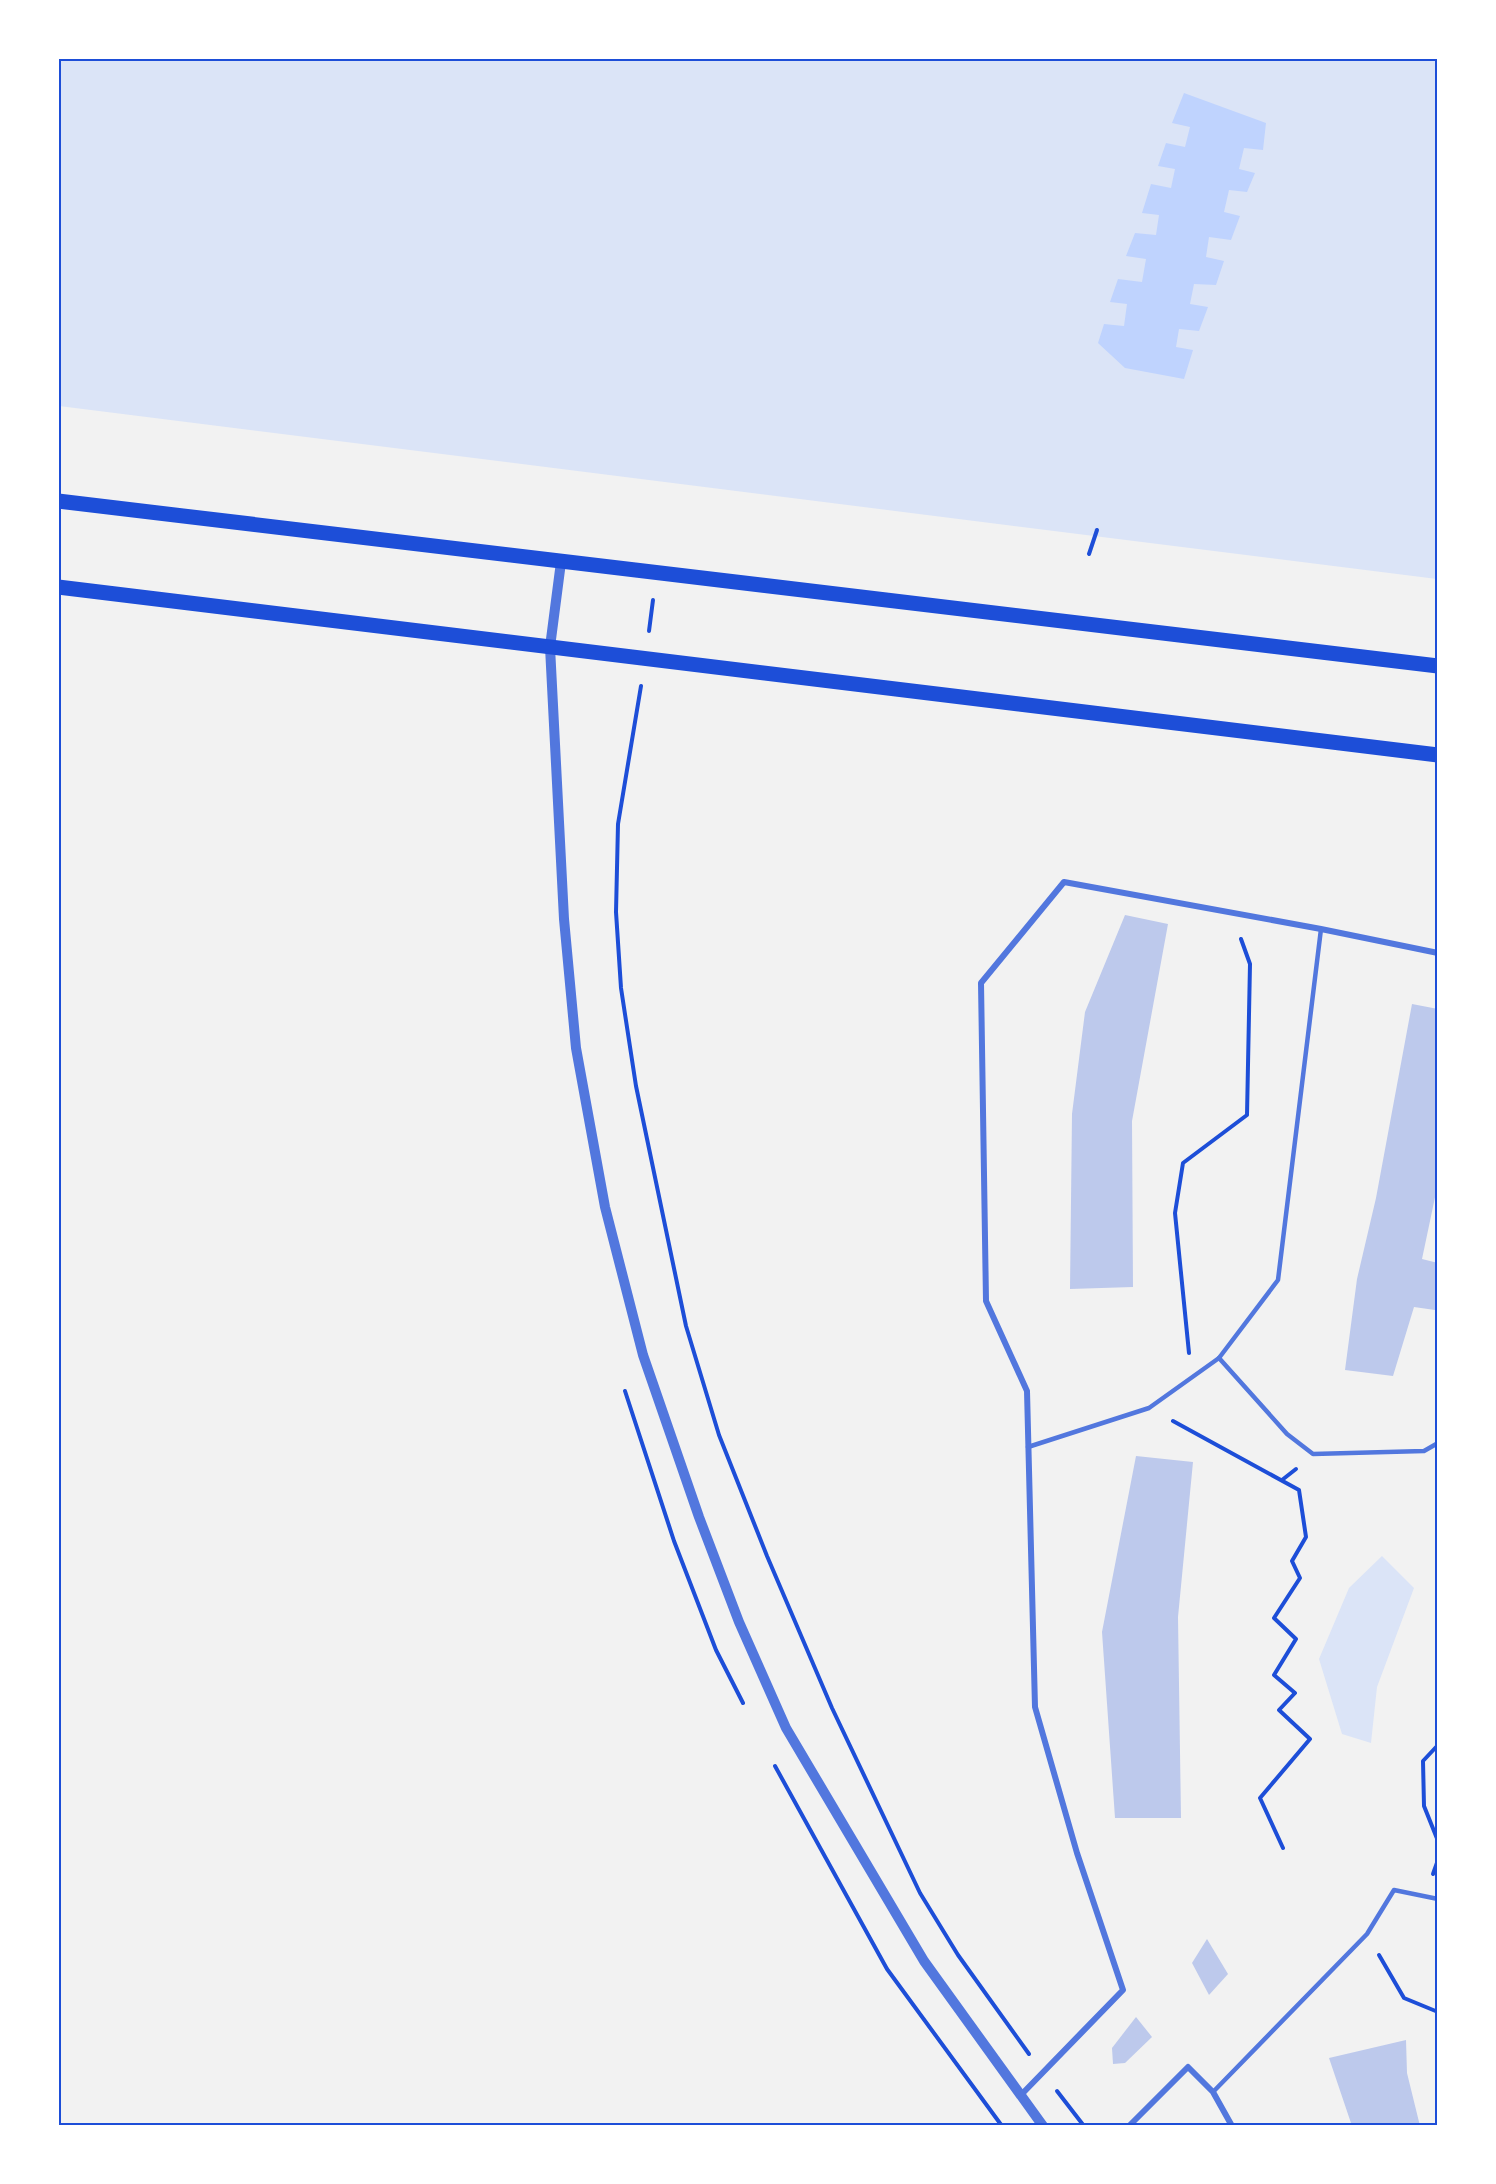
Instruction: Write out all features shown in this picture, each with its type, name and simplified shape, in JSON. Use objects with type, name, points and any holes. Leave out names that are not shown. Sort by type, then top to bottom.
[{"type":"main road","points":[[58,501],[1437,666]]},
{"type":"main road","points":[[58,588],[1437,755]]},
{"type":"street","points":[[561,562],[550,647],[564,919],[576,1048],[605,1207],[643,1355],[739,1622],[786,1728],[924,1961],[1043,2126]]},
{"type":"street","points":[[1020,2096],[1123,1990],[1077,1853],[1035,1707],[1027,1391],[986,1301],[981,983],[1064,882],[1321,929],[1437,953]]},
{"type":"street","points":[[1129,2126],[1188,2067],[1213,2092],[1232,2126]]},
{"type":"lane","points":[[1029,1447],[1149,1408],[1219,1358],[1278,1280],[1321,929]]},
{"type":"lane","points":[[1219,1358],[1287,1434],[1313,1454],[1424,1451],[1437,1443]]},
{"type":"lane","points":[[1213,2092],[1367,1934],[1394,1890],[1437,1899]]},
{"type":"path","points":[[1089,554],[1097,530]]},
{"type":"path","points":[[657,573],[646,658],[618,824],[617,923],[621,988],[636,1086],[686,1326],[719,1435],[763,1545],[832,1708],[920,1893],[958,1955],[1042,2073],[1084,2126]]},
{"type":"path","points":[[1191,1377],[1175,1213],[1183,1163],[1247,1115],[1250,964],[1232,913]]},
{"type":"path","points":[[1149,1408],[1299,1490],[1306,1537],[1292,1561],[1300,1578],[1275,1618],[1296,1639],[1274,1675],[1295,1693],[1279,1710],[1310,1740],[1260,1798],[1283,1848]]},
{"type":"path","points":[[1437,1745],[1423,1761],[1424,1806],[1437,1841]]},
{"type":"path","points":[[1367,1934],[1404,1998],[1437,2012]]},
{"type":"shaded area","points":[[59,59],[1437,59],[1437,579],[59,406]]},
{"type":"shaded area","points":[[1382,1556],[1414,1588],[1377,1687],[1371,1743],[1342,1734],[1319,1659],[1349,1588]]},
{"type":"water","points":[[1184,93],[1266,123],[1263,150],[1244,148],[1239,169],[1255,173],[1247,192],[1229,190],[1224,212],[1240,216],[1231,240],[1209,237],[1206,257],[1224,261],[1216,285],[1194,284],[1190,304],[1208,307],[1199,331],[1179,329],[1176,347],[1193,350],[1184,379],[1125,368],[1098,343],[1104,324],[1124,326],[1127,304],[1110,302],[1118,279],[1142,282],[1146,259],[1126,256],[1135,233],[1156,235],[1159,215],[1142,213],[1151,184],[1171,188],[1175,169],[1158,166],[1166,143],[1185,147],[1190,127],[1172,123]]},
{"type":"building","points":[[1125,915],[1168,924],[1132,1121],[1133,1287],[1070,1289],[1072,1114],[1085,1012]]},
{"type":"building","points":[[1412,1004],[1438,1009],[1438,1183],[1422,1259],[1438,1263],[1438,1298],[1435,1310],[1414,1307],[1393,1376],[1345,1370],[1357,1279],[1376,1198]]},
{"type":"building","points":[[1136,1456],[1193,1462],[1178,1617],[1181,1818],[1115,1818],[1102,1632]]},
{"type":"building","points":[[1207,1939],[1228,1974],[1209,1995],[1192,1963]]},
{"type":"building","points":[[1136,2017],[1152,2037],[1125,2063],[1113,2064],[1112,2048]]},
{"type":"building","points":[[1406,2040],[1407,2073],[1420,2126],[1352,2126],[1329,2058]]}]
